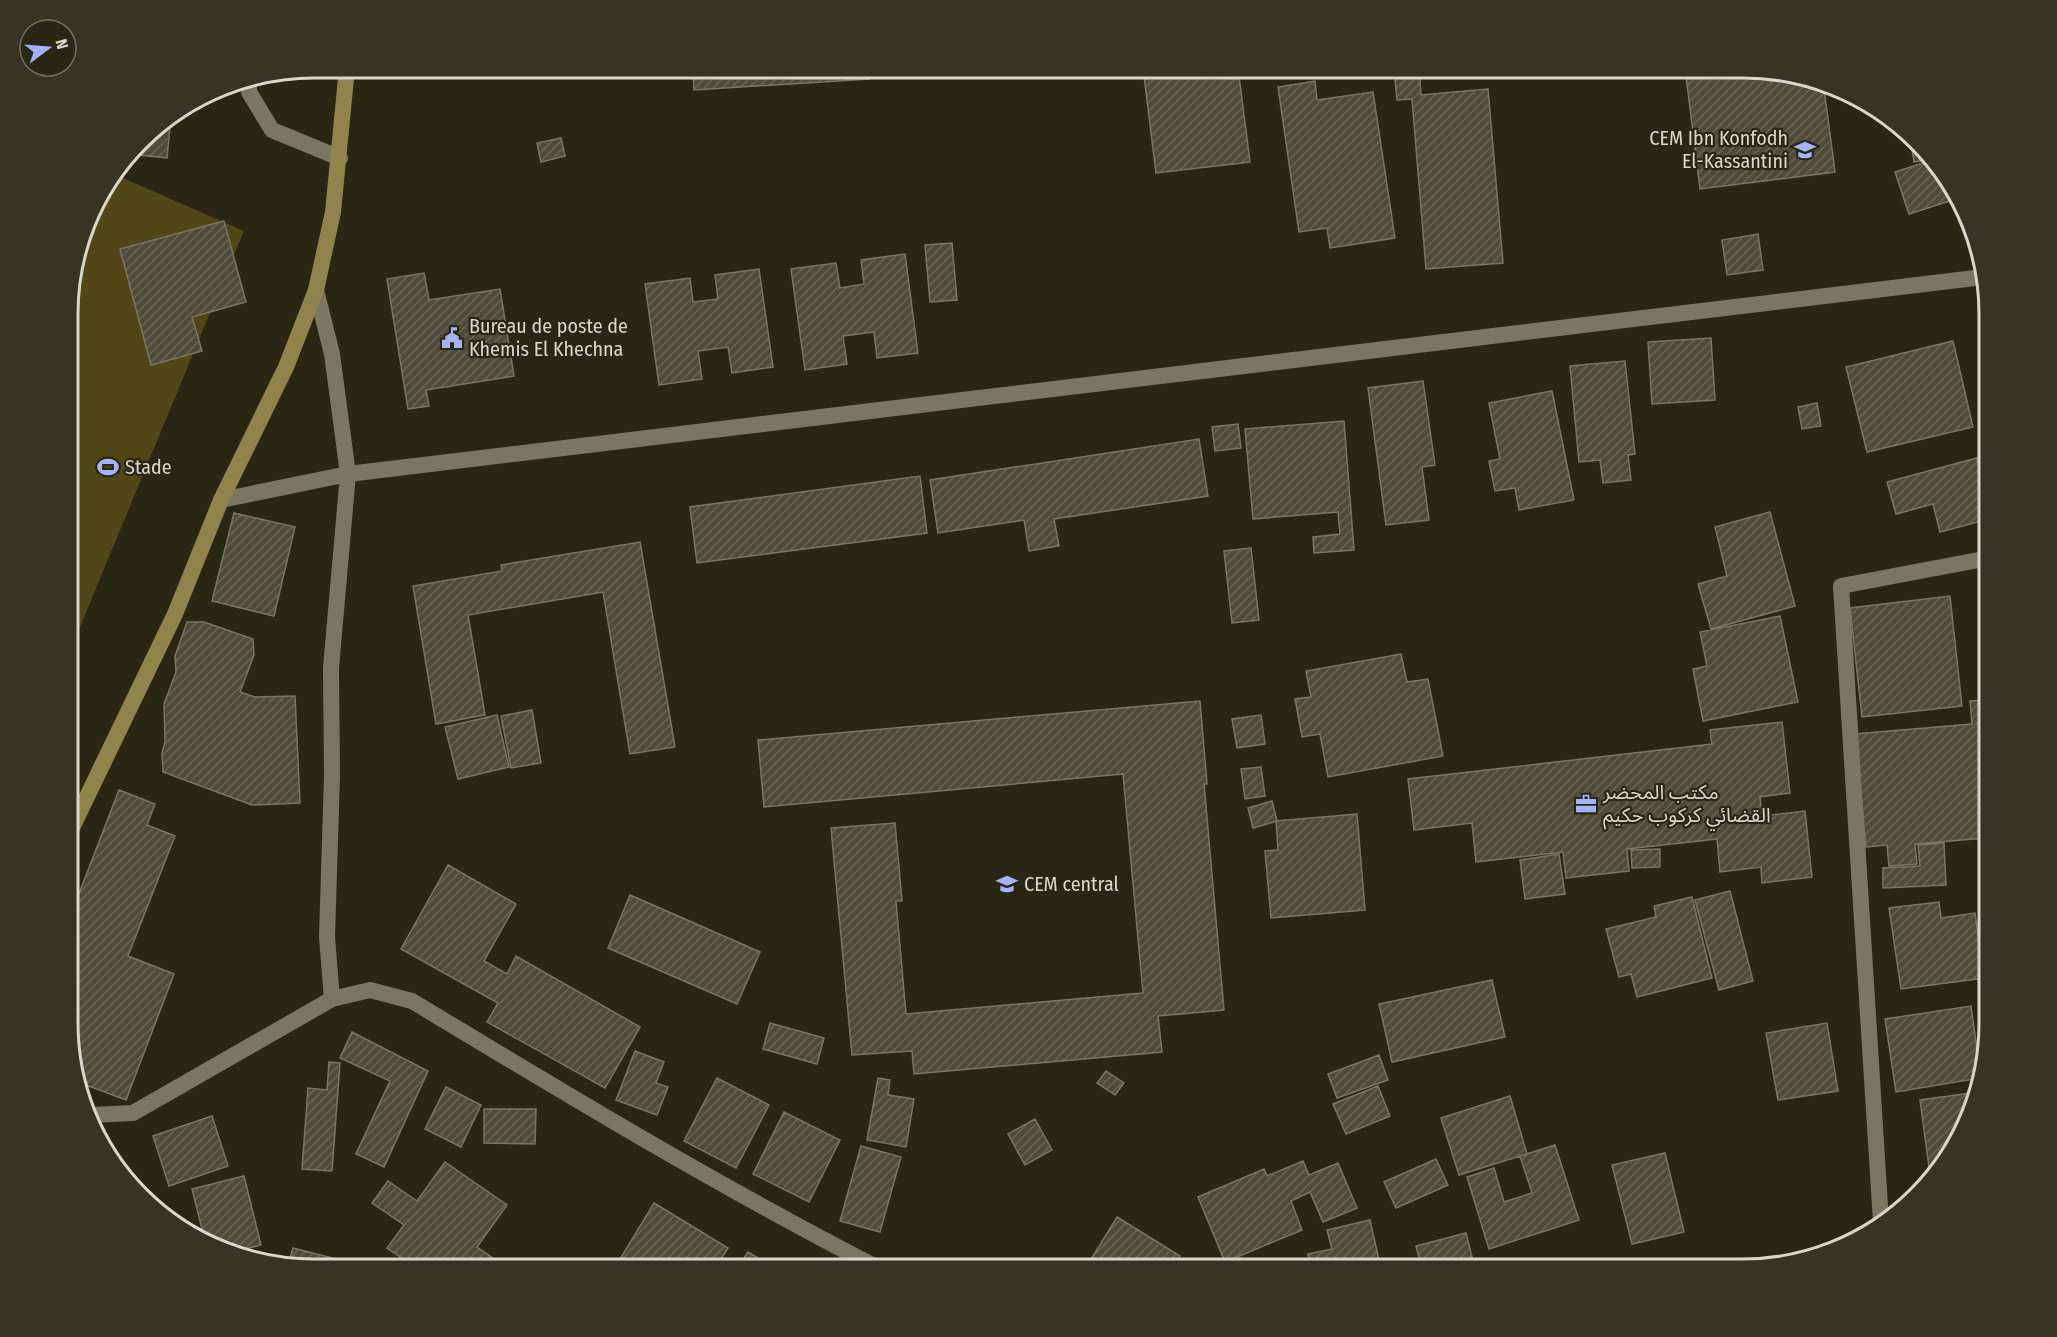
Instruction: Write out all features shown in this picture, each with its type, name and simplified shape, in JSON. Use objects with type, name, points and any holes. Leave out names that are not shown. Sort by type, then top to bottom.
[{"type":"main road","points":[[78,815],[175,614],[220,500],[286,367],[316,290],[333,212],[346,78]]},
{"type":"street","points":[[249,87],[249,92],[272,130],[340,158]]},
{"type":"street","points":[[220,500],[348,474],[1976,279]]},
{"type":"street","points":[[316,290],[332,354],[348,474],[331,668],[332,776],[327,937],[332,999]]},
{"type":"street","points":[[1881,1214],[1841,586],[1979,560]]},
{"type":"street","points":[[97,1115],[133,1113],[332,999],[370,990],[412,1001],[649,1143],[805,1231],[860,1259]]},
{"type":"shaded area","name":"Stade","points":[[122,178],[244,231],[78,632],[78,314],[80,283],[86,253],[96,224]]},
{"type":"building","points":[[693,78],[869,79],[694,90]]},
{"type":"building","points":[[1144,78],[1239,78],[1250,162],[1156,173]]},
{"type":"building","points":[[1395,78],[1420,78],[1421,95],[1488,89],[1503,263],[1426,269],[1412,99],[1397,100]]},
{"type":"building","points":[[1686,78],[1774,80],[1825,93],[1835,172],[1700,189]]},
{"type":"building","points":[[1315,81],[1317,100],[1373,92],[1395,238],[1330,248],[1327,228],[1299,232],[1278,87]]},
{"type":"building","points":[[170,127],[167,158],[140,155]]},
{"type":"building","points":[[561,138],[565,156],[541,162],[537,143]]},
{"type":"building","points":[[1912,149],[1922,161],[1914,162]]},
{"type":"building","points":[[1924,163],[1950,201],[1909,214],[1895,172]]},
{"type":"building","points":[[224,221],[246,302],[192,317],[202,351],[151,365],[120,249]]},
{"type":"building","points":[[1758,234],[1763,270],[1727,275],[1722,240]]},
{"type":"building","points":[[952,243],[957,300],[930,302],[925,245]]},
{"type":"building","points":[[905,254],[918,353],[877,358],[874,332],[843,336],[847,364],[805,370],[791,269],[836,263],[840,288],[864,284],[861,260]]},
{"type":"building","points":[[759,269],[773,367],[732,373],[728,347],[698,351],[702,379],[659,385],[645,284],[690,278],[693,302],[718,299],[715,275]]},
{"type":"building","name":"Bureau de poste de Khemis El Khechna","points":[[424,273],[429,300],[500,289],[514,376],[426,390],[429,406],[408,409],[387,279]]},
{"type":"building","points":[[1711,338],[1715,400],[1652,404],[1648,342]]},
{"type":"building","points":[[1953,341],[1973,427],[1867,452],[1846,367]]},
{"type":"building","points":[[1625,361],[1635,454],[1628,455],[1631,480],[1603,483],[1600,460],[1579,462],[1570,366]]},
{"type":"building","points":[[1423,381],[1435,465],[1422,467],[1429,520],[1386,525],[1368,388]]},
{"type":"building","points":[[1552,391],[1574,500],[1519,510],[1515,488],[1495,491],[1489,461],[1500,459],[1489,403]]},
{"type":"building","points":[[1817,403],[1821,426],[1802,429],[1798,407]]},
{"type":"building","points":[[1344,421],[1354,550],[1314,553],[1313,537],[1340,534],[1338,512],[1253,519],[1245,429]]},
{"type":"building","points":[[1238,424],[1241,448],[1215,451],[1212,427]]},
{"type":"building","points":[[1199,439],[1208,496],[1054,519],[1059,546],[1029,551],[1024,520],[938,533],[930,480]]},
{"type":"building","points":[[1977,458],[1979,522],[1940,532],[1933,504],[1896,514],[1887,482]]},
{"type":"building","points":[[920,476],[927,533],[697,563],[690,507]]},
{"type":"building","points":[[1770,512],[1795,606],[1711,629],[1698,584],[1727,576],[1715,527]]},
{"type":"building","points":[[234,513],[295,527],[274,616],[212,601]]},
{"type":"building","points":[[640,542],[675,747],[630,754],[603,592],[468,615],[485,715],[436,724],[413,586],[502,571],[501,565]]},
{"type":"building","points":[[1251,548],[1259,620],[1232,623],[1224,551]]},
{"type":"building","points":[[1950,596],[1962,706],[1862,717],[1850,608]]},
{"type":"building","points":[[1780,616],[1798,702],[1703,721],[1693,669],[1707,666],[1700,632]]},
{"type":"building","points":[[187,622],[204,622],[253,639],[254,655],[240,692],[255,697],[295,696],[300,803],[252,805],[163,772],[164,704],[176,672],[175,656]]},
{"type":"building","points":[[1401,654],[1407,682],[1428,679],[1443,756],[1328,777],[1320,734],[1302,737],[1295,699],[1311,697],[1306,671]]},
{"type":"building","points":[[1200,701],[1207,784],[1204,784],[1224,1010],[1158,1016],[1162,1052],[914,1074],[912,1051],[852,1055],[831,828],[895,823],[902,901],[896,901],[906,1014],[1143,993],[1123,774],[764,807],[758,740]]},
{"type":"building","points":[[1970,701],[1979,701],[1979,839],[1915,844],[1917,864],[1889,866],[1887,845],[1866,847],[1855,734],[1972,724]]},
{"type":"building","points":[[532,710],[541,763],[511,768],[501,716]]},
{"type":"building","points":[[497,715],[509,767],[458,779],[445,727]]},
{"type":"building","points":[[1261,715],[1265,744],[1237,748],[1232,719]]},
{"type":"building","name":"مكتب المحضر القضائي كركوب حكيم","points":[[1782,722],[1790,793],[1760,797],[1762,816],[1805,811],[1812,877],[1762,883],[1761,867],[1720,872],[1717,839],[1627,849],[1629,871],[1566,878],[1563,852],[1476,862],[1472,823],[1414,830],[1408,779],[1712,744],[1710,730]]},
{"type":"building","points":[[1261,767],[1265,796],[1245,799],[1241,769]]},
{"type":"building","points":[[119,790],[155,804],[147,825],[175,836],[128,956],[174,974],[126,1100],[86,1084],[80,1054],[78,1023],[78,896]]},
{"type":"building","points":[[1272,801],[1277,821],[1253,828],[1248,808]]},
{"type":"building","points":[[1357,814],[1365,910],[1271,918],[1265,851],[1278,850],[1276,821]]},
{"type":"building","points":[[1944,843],[1946,885],[1883,888],[1883,868],[1920,866],[1918,845]]},
{"type":"building","points":[[1660,849],[1660,867],[1632,868],[1631,850]]},
{"type":"building","points":[[1559,854],[1565,894],[1525,899],[1520,860]]},
{"type":"building","points":[[448,865],[516,904],[484,961],[507,974],[516,956],[640,1027],[605,1088],[487,1022],[498,1003],[401,949]]},
{"type":"building","points":[[1730,891],[1753,981],[1719,990],[1695,900]]},
{"type":"building","points":[[630,895],[760,952],[737,1004],[608,948]]},
{"type":"building","points":[[1692,897],[1712,978],[1637,997],[1631,974],[1619,977],[1606,929],[1656,917],[1654,906]]},
{"type":"building","points":[[1939,902],[1941,918],[1975,913],[1979,942],[1979,979],[1901,989],[1889,908]]},
{"type":"building","points":[[1492,980],[1505,1037],[1392,1062],[1379,1004]]},
{"type":"building","points":[[1971,1006],[1977,1051],[1972,1079],[1896,1092],[1885,1019]]},
{"type":"building","points":[[770,1023],[824,1038],[817,1064],[763,1049]]},
{"type":"building","points":[[1827,1023],[1838,1091],[1778,1100],[1766,1033]]},
{"type":"building","points":[[352,1032],[428,1071],[384,1167],[356,1154],[390,1081],[340,1058]]},
{"type":"building","points":[[635,1051],[664,1062],[656,1083],[668,1087],[657,1115],[616,1100]]},
{"type":"building","points":[[1379,1055],[1388,1080],[1337,1098],[1328,1074]]},
{"type":"building","points":[[329,1062],[340,1063],[332,1171],[302,1169],[308,1088],[327,1090]]},
{"type":"building","points":[[1106,1071],[1124,1083],[1115,1095],[1097,1083]]},
{"type":"building","points":[[717,1078],[769,1105],[736,1168],[684,1141]]},
{"type":"building","points":[[878,1078],[890,1080],[888,1095],[914,1099],[906,1147],[867,1140]]},
{"type":"building","points":[[1378,1086],[1390,1116],[1346,1134],[1333,1104]]},
{"type":"building","points":[[446,1087],[481,1105],[461,1147],[425,1129]]},
{"type":"building","points":[[1968,1093],[1955,1127],[1930,1167],[1929,1167],[1920,1100]]},
{"type":"building","points":[[1510,1096],[1527,1154],[1459,1175],[1441,1118]]},
{"type":"building","points":[[484,1109],[536,1109],[535,1144],[484,1143]]},
{"type":"building","points":[[784,1112],[840,1140],[809,1202],[753,1174]]},
{"type":"building","points":[[212,1116],[228,1166],[169,1186],[153,1136]]},
{"type":"building","points":[[1035,1119],[1052,1150],[1025,1165],[1008,1134]]},
{"type":"building","points":[[1555,1145],[1579,1220],[1489,1249],[1467,1177],[1494,1168],[1504,1202],[1532,1193],[1520,1156]]},
{"type":"building","points":[[861,1146],[901,1157],[880,1232],[840,1221]]},
{"type":"building","points":[[1665,1153],[1684,1232],[1632,1244],[1612,1165]]},
{"type":"building","points":[[1436,1159],[1448,1185],[1396,1208],[1384,1182]]},
{"type":"building","points":[[1303,1161],[1309,1175],[1338,1163],[1357,1208],[1323,1222],[1310,1192],[1291,1201],[1302,1230],[1232,1259],[1224,1259],[1198,1197],[1264,1169],[1267,1176]]},
{"type":"building","points":[[445,1162],[507,1205],[477,1247],[494,1259],[403,1259],[387,1248],[404,1225],[372,1203],[388,1181],[417,1201]]},
{"type":"building","points":[[244,1176],[261,1245],[246,1249],[202,1231],[192,1189]]},
{"type":"building","points":[[654,1203],[728,1248],[721,1259],[620,1259]]},
{"type":"building","points":[[1117,1217],[1180,1256],[1178,1259],[1091,1259]]},
{"type":"building","points":[[1370,1220],[1379,1259],[1309,1259],[1308,1254],[1332,1249],[1327,1230]]},
{"type":"building","points":[[1466,1233],[1472,1259],[1419,1259],[1416,1246]]},
{"type":"building","points":[[293,1248],[336,1259],[314,1259],[290,1257]]},
{"type":"building","points":[[748,1252],[760,1259],[743,1259]]},
{"type":"place","name":"CEM Ibn Konfodh El-Kassantini","points":[[1805,150]]},
{"type":"place","name":"Bureau de poste de Khemis El Khechna","points":[[452,338]]},
{"type":"place","name":"Stade","points":[[108,467]]},
{"type":"place","name":"مكتب المحضر القضائي كركوب حكيم","points":[[1586,804]]},
{"type":"place","name":"CEM central","points":[[1007,884]]}]
